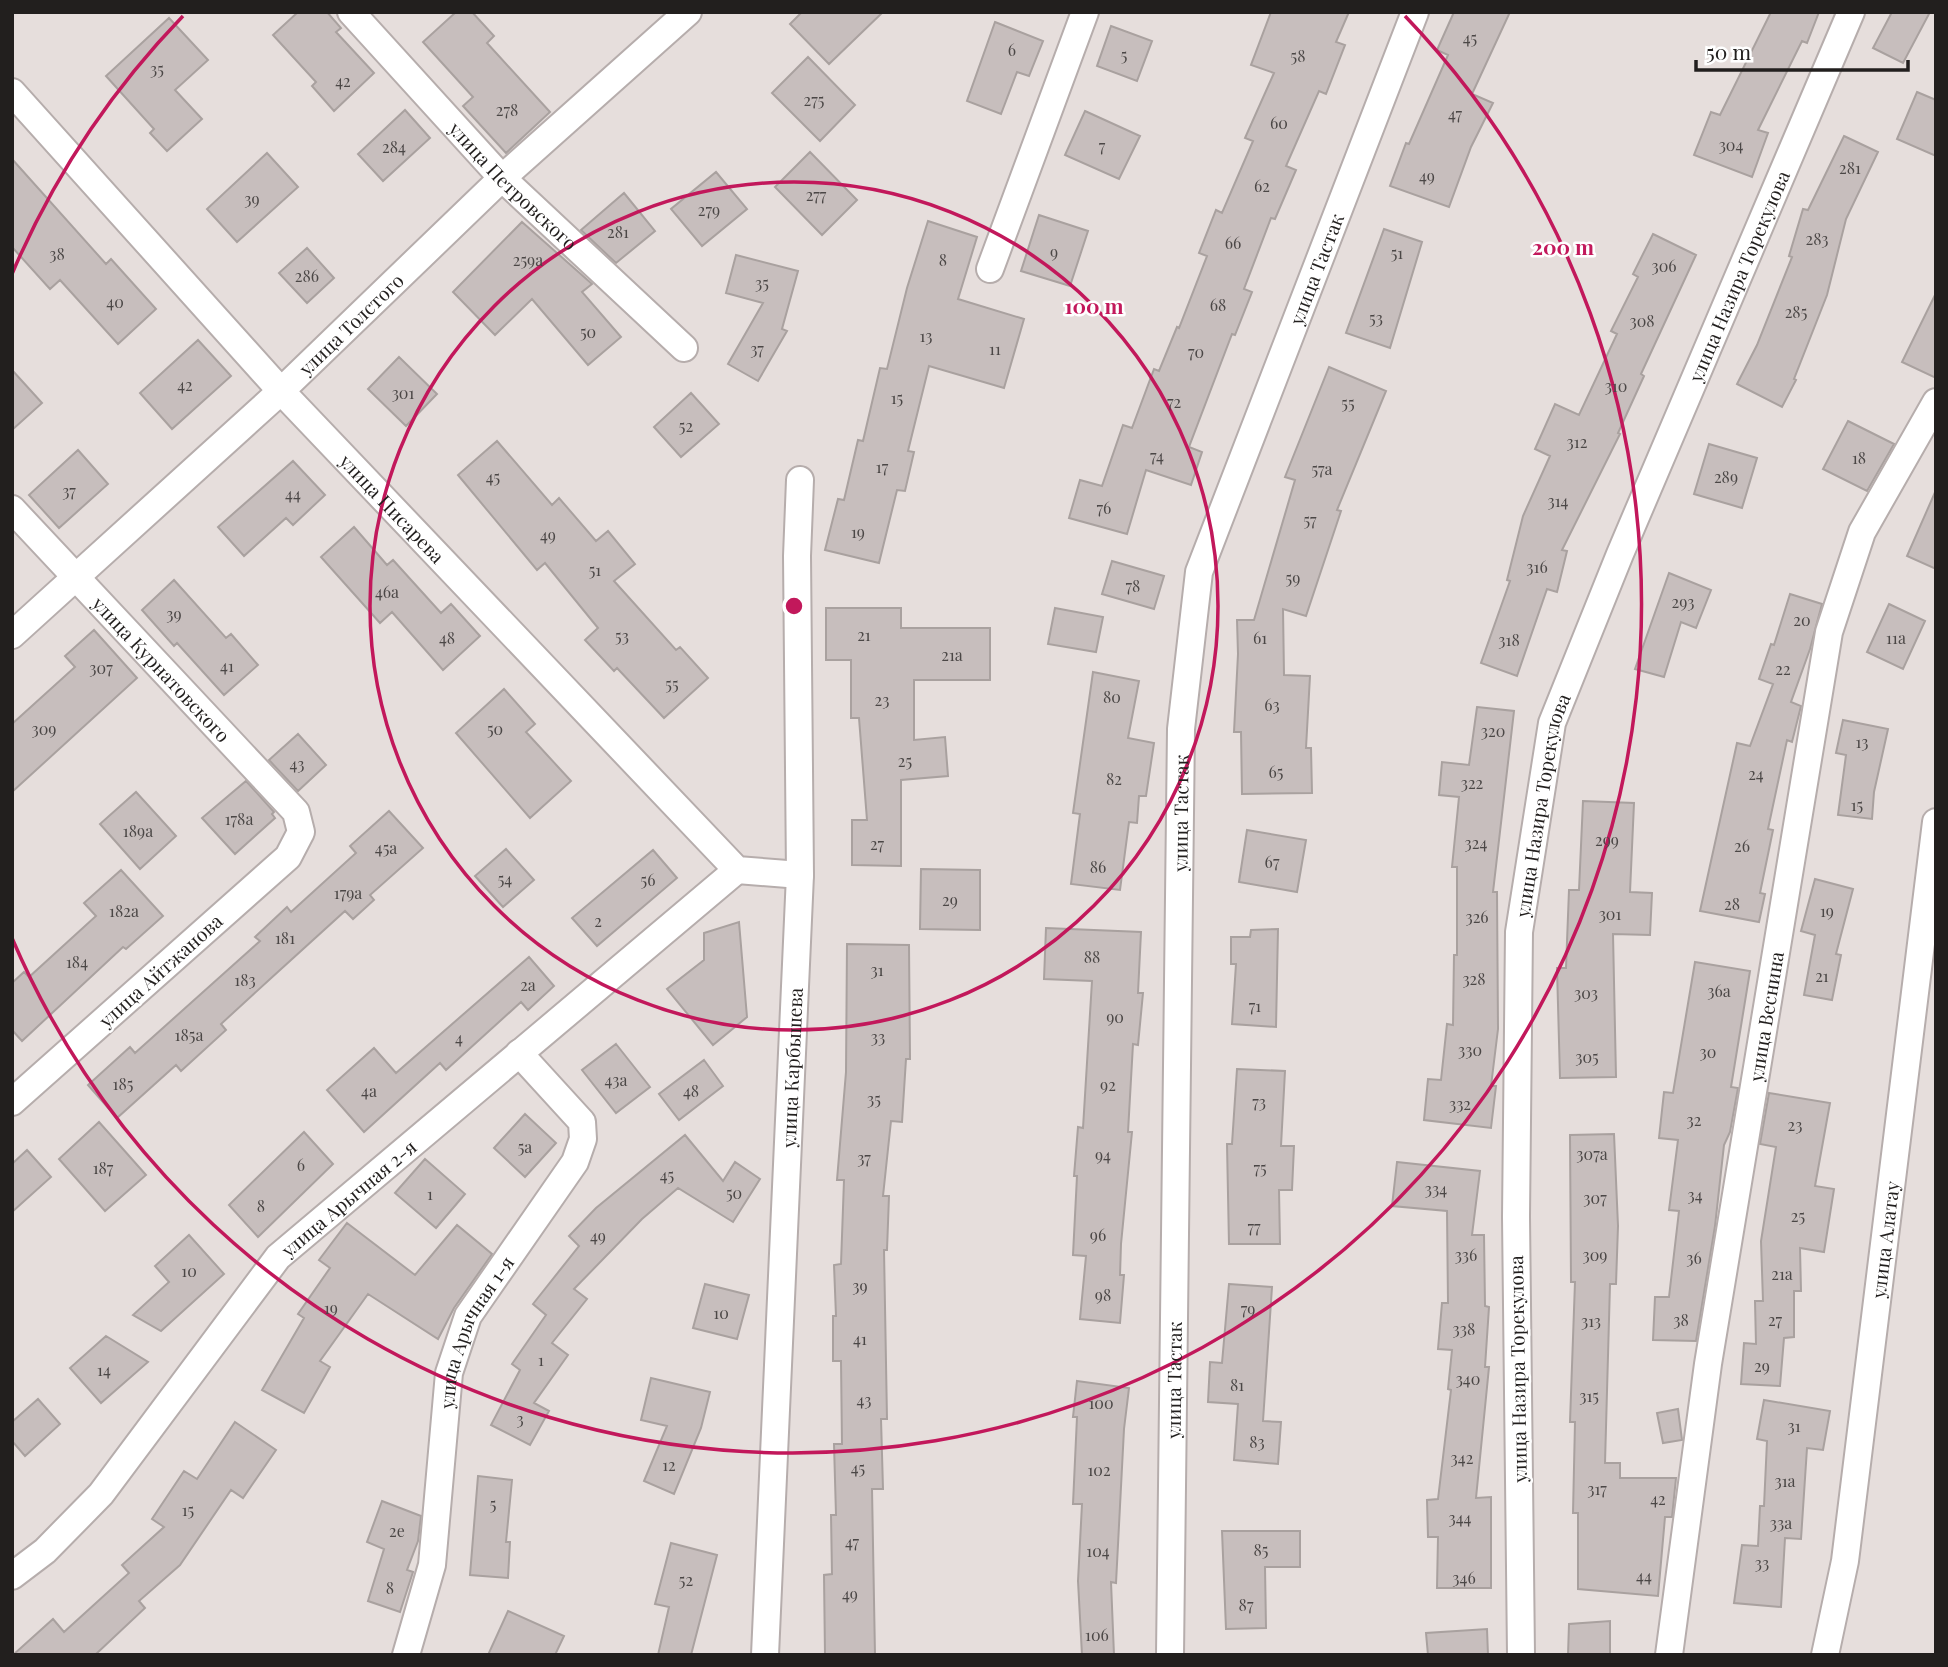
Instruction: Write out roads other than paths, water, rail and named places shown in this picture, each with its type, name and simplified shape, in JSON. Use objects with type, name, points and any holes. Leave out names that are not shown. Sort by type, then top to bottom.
[{"type":"street","name":"улица Петровского","points":[[351,12],[502,178],[684,348]]},
{"type":"street","name":"улица Толстого","points":[[12,635],[281,391],[502,178],[688,12]]},
{"type":"street","points":[[990,269],[1085,12]]},
{"type":"street","name":"улица Тастак","points":[[1170,1655],[1181,729],[1199,572],[1415,12]]},
{"type":"street","name":"улица Назира Торекулова","points":[[1521,1655],[1516,1217],[1519,932],[1552,723],[1620,554],[1851,12]]},
{"type":"street","name":"улица Писарева","points":[[12,92],[281,391],[737,870]]},
{"type":"street","name":"улица Веснина","points":[[1669,1655],[1708,1364],[1829,632],[1862,532],[1936,402]]},
{"type":"street","name":"улица Карбышева","points":[[765,1655],[800,875],[797,556],[800,480]]},
{"type":"street","name":"улица Курнатовского","points":[[12,509],[296,812],[301,832]]},
{"type":"street","name":"улица Алатау","points":[[1825,1655],[1845,1561],[1936,822]]},
{"type":"street","name":"улица Айтжанова","points":[[12,1102],[288,857],[301,832]]},
{"type":"street","points":[[737,870],[800,875]]},
{"type":"street","name":"улица Арычная 2-я","points":[[12,1576],[45,1551],[101,1494],[278,1257],[737,870]]},
{"type":"street","name":"улица Арычная 1-я","points":[[406,1655],[432,1565],[449,1373],[468,1316],[575,1162],[583,1139],[582,1122],[519,1053]]}]
